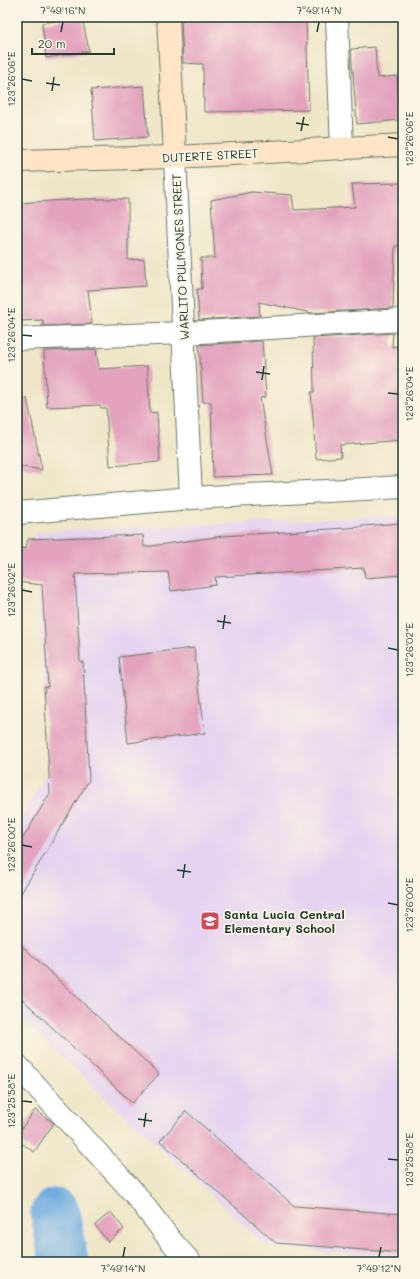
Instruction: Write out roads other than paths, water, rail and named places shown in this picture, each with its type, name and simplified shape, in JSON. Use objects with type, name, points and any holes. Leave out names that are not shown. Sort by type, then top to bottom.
[{"type":"main road","name":"WARLITO PULMONES STREET","points":[[168,17],[175,157]]},
{"type":"main road","name":"DUTERTE STREET","points":[[17,161],[175,157],[403,145]]},
{"type":"street","points":[[337,17],[342,149]]},
{"type":"street","name":"WARLITO PULMONES STREET","points":[[175,157],[192,498]]},
{"type":"street","points":[[17,339],[184,332],[403,320]]},
{"type":"street","points":[[17,513],[192,498],[403,487]]},
{"type":"street","points":[[17,1065],[135,1194],[171,1241],[190,1262]]},
{"type":"waterway","points":[[55,1213],[64,1262]]},
{"type":"place","name":"Santa Lucia Central Elementary School","points":[[210,921]]}]
